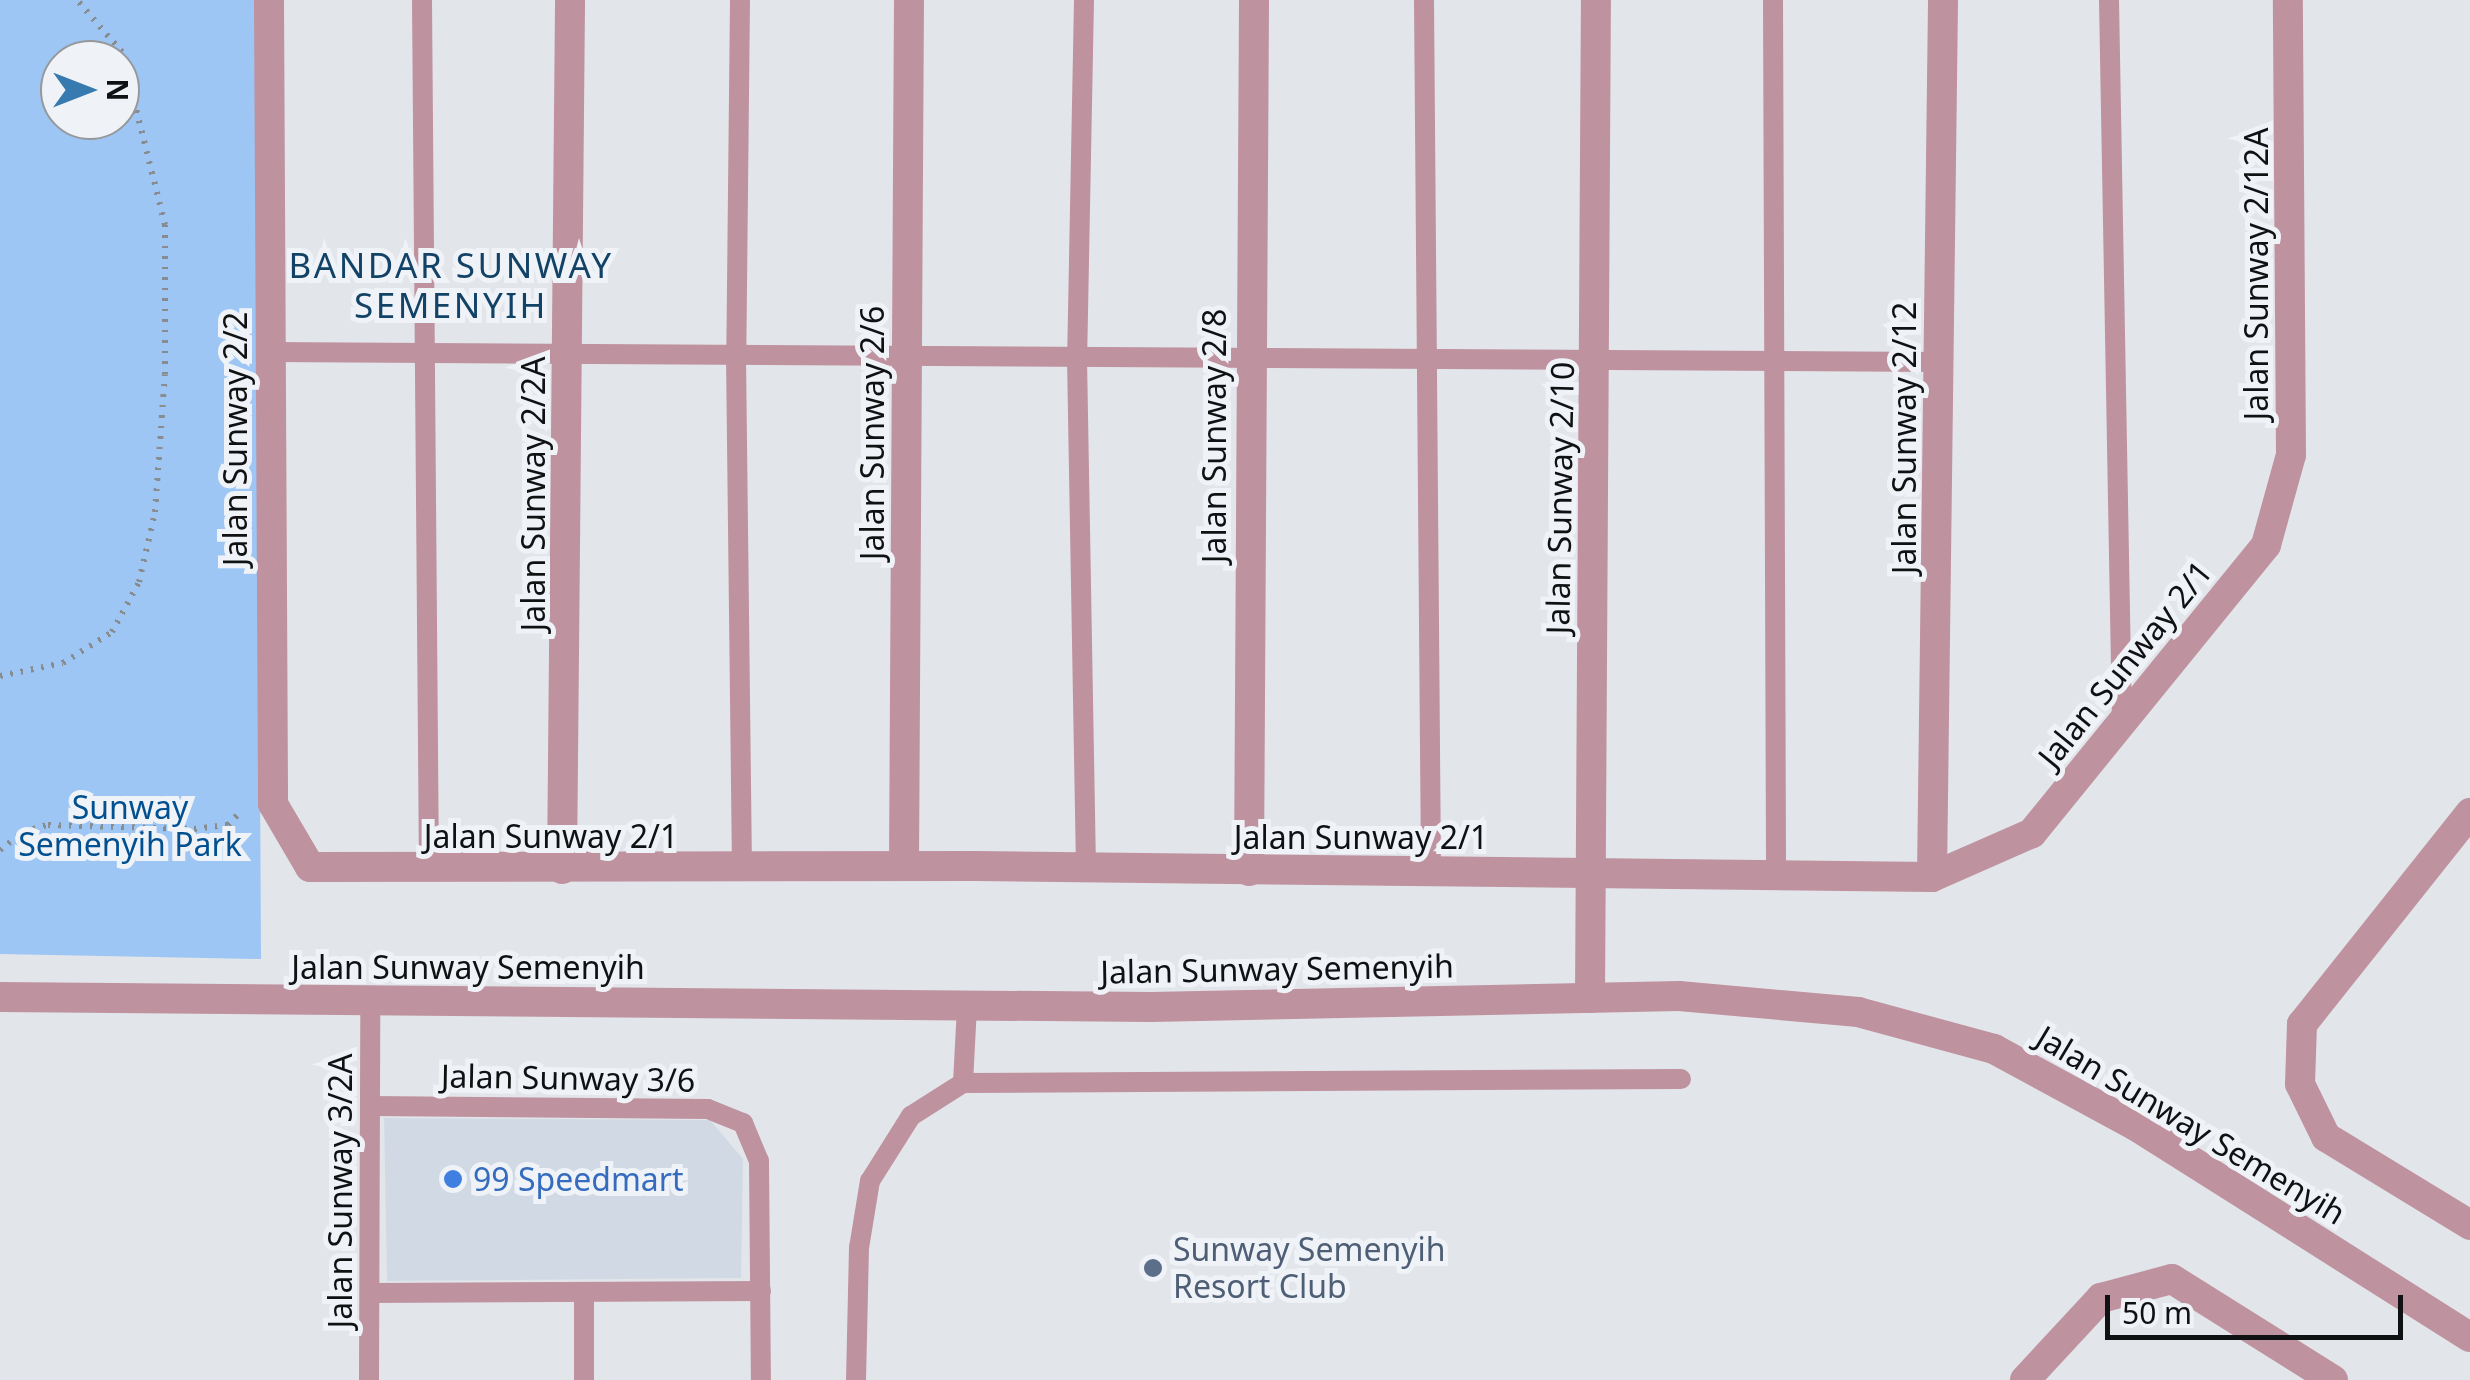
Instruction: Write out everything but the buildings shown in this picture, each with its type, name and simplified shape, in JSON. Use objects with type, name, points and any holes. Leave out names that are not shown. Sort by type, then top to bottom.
[{"type":"street","name":"Jalan Sunway 2/2","points":[[268,0],[273,804],[310,868]]},
{"type":"street","name":"Jalan Sunway 2/2A","points":[[562,869],[570,0]]},
{"type":"street","name":"Jalan Sunway 2/6","points":[[904,866],[909,0]]},
{"type":"street","name":"Jalan Sunway 2/8","points":[[1249,872],[1254,0]]},
{"type":"street","name":"Jalan Sunway 2/10","points":[[1590,998],[1596,0]]},
{"type":"street","name":"Jalan Sunway 2/12","points":[[1932,877],[1943,0]]},
{"type":"street","name":"Jalan Sunway 2/12A","points":[[2266,545],[2291,455],[2288,0]]},
{"type":"street","name":"Jalan Sunway 2/1","points":[[310,868],[742,872],[904,866],[1932,877],[2032,833],[2122,730],[2266,545]]},
{"type":"street","points":[[2466,826],[2302,1024],[2300,1084],[2326,1137],[2470,1225]]},
{"type":"street","name":"Jalan Sunway Semenyih","points":[[0,997],[967,1006],[1679,996],[1858,1012],[1994,1049],[2136,1126],[2470,1337]]},
{"type":"street","points":[[2025,1380],[2101,1298],[2172,1279],[2333,1380]]},
{"type":"lane","points":[[422,0],[430,872]]},
{"type":"lane","points":[[740,0],[736,356],[742,872]]},
{"type":"lane","points":[[1084,0],[1077,358],[1086,868]]},
{"type":"lane","points":[[1424,0],[1431,872]]},
{"type":"lane","points":[[1773,0],[1770,364],[1776,875]]},
{"type":"lane","points":[[2109,0],[2122,730]]},
{"type":"lane","points":[[269,352],[1770,364],[1940,362]]},
{"type":"lane","name":"Jalan Sunway 3/2A","points":[[369,1380],[370,1003]]},
{"type":"lane","points":[[963,1083],[967,1006]]},
{"type":"lane","points":[[856,1380],[859,1248],[870,1180],[911,1116],[963,1083],[1681,1079]]},
{"type":"lane","name":"Jalan Sunway 3/6","points":[[370,1106],[708,1108],[743,1123],[759,1161],[761,1380]]},
{"type":"lane","points":[[370,1293],[760,1292]]},
{"type":"lane","points":[[584,1293],[584,1380]]},
{"type":"path","points":[[0,676],[63,663],[112,632],[139,582],[155,512],[165,374],[165,225],[122,52],[77,0]]},
{"type":"path","points":[[0,850],[23,832],[48,825],[194,829],[228,825],[246,806]]},
{"type":"shaded area","points":[[384,1118],[710,1120],[743,1159],[741,1278],[387,1281]]},
{"type":"green space","name":"Sunway Semenyih Park","points":[[0,0],[256,0],[261,959],[0,954]]},
{"type":"place","name":"99 Speedmart","points":[[453,1179]]},
{"type":"place","name":"Sunway Semenyih Resort Club","points":[[1153,1268]]},
{"type":"district","name":"BANDAR SUNWAY SEMENYIH","points":[[451,285]]}]
